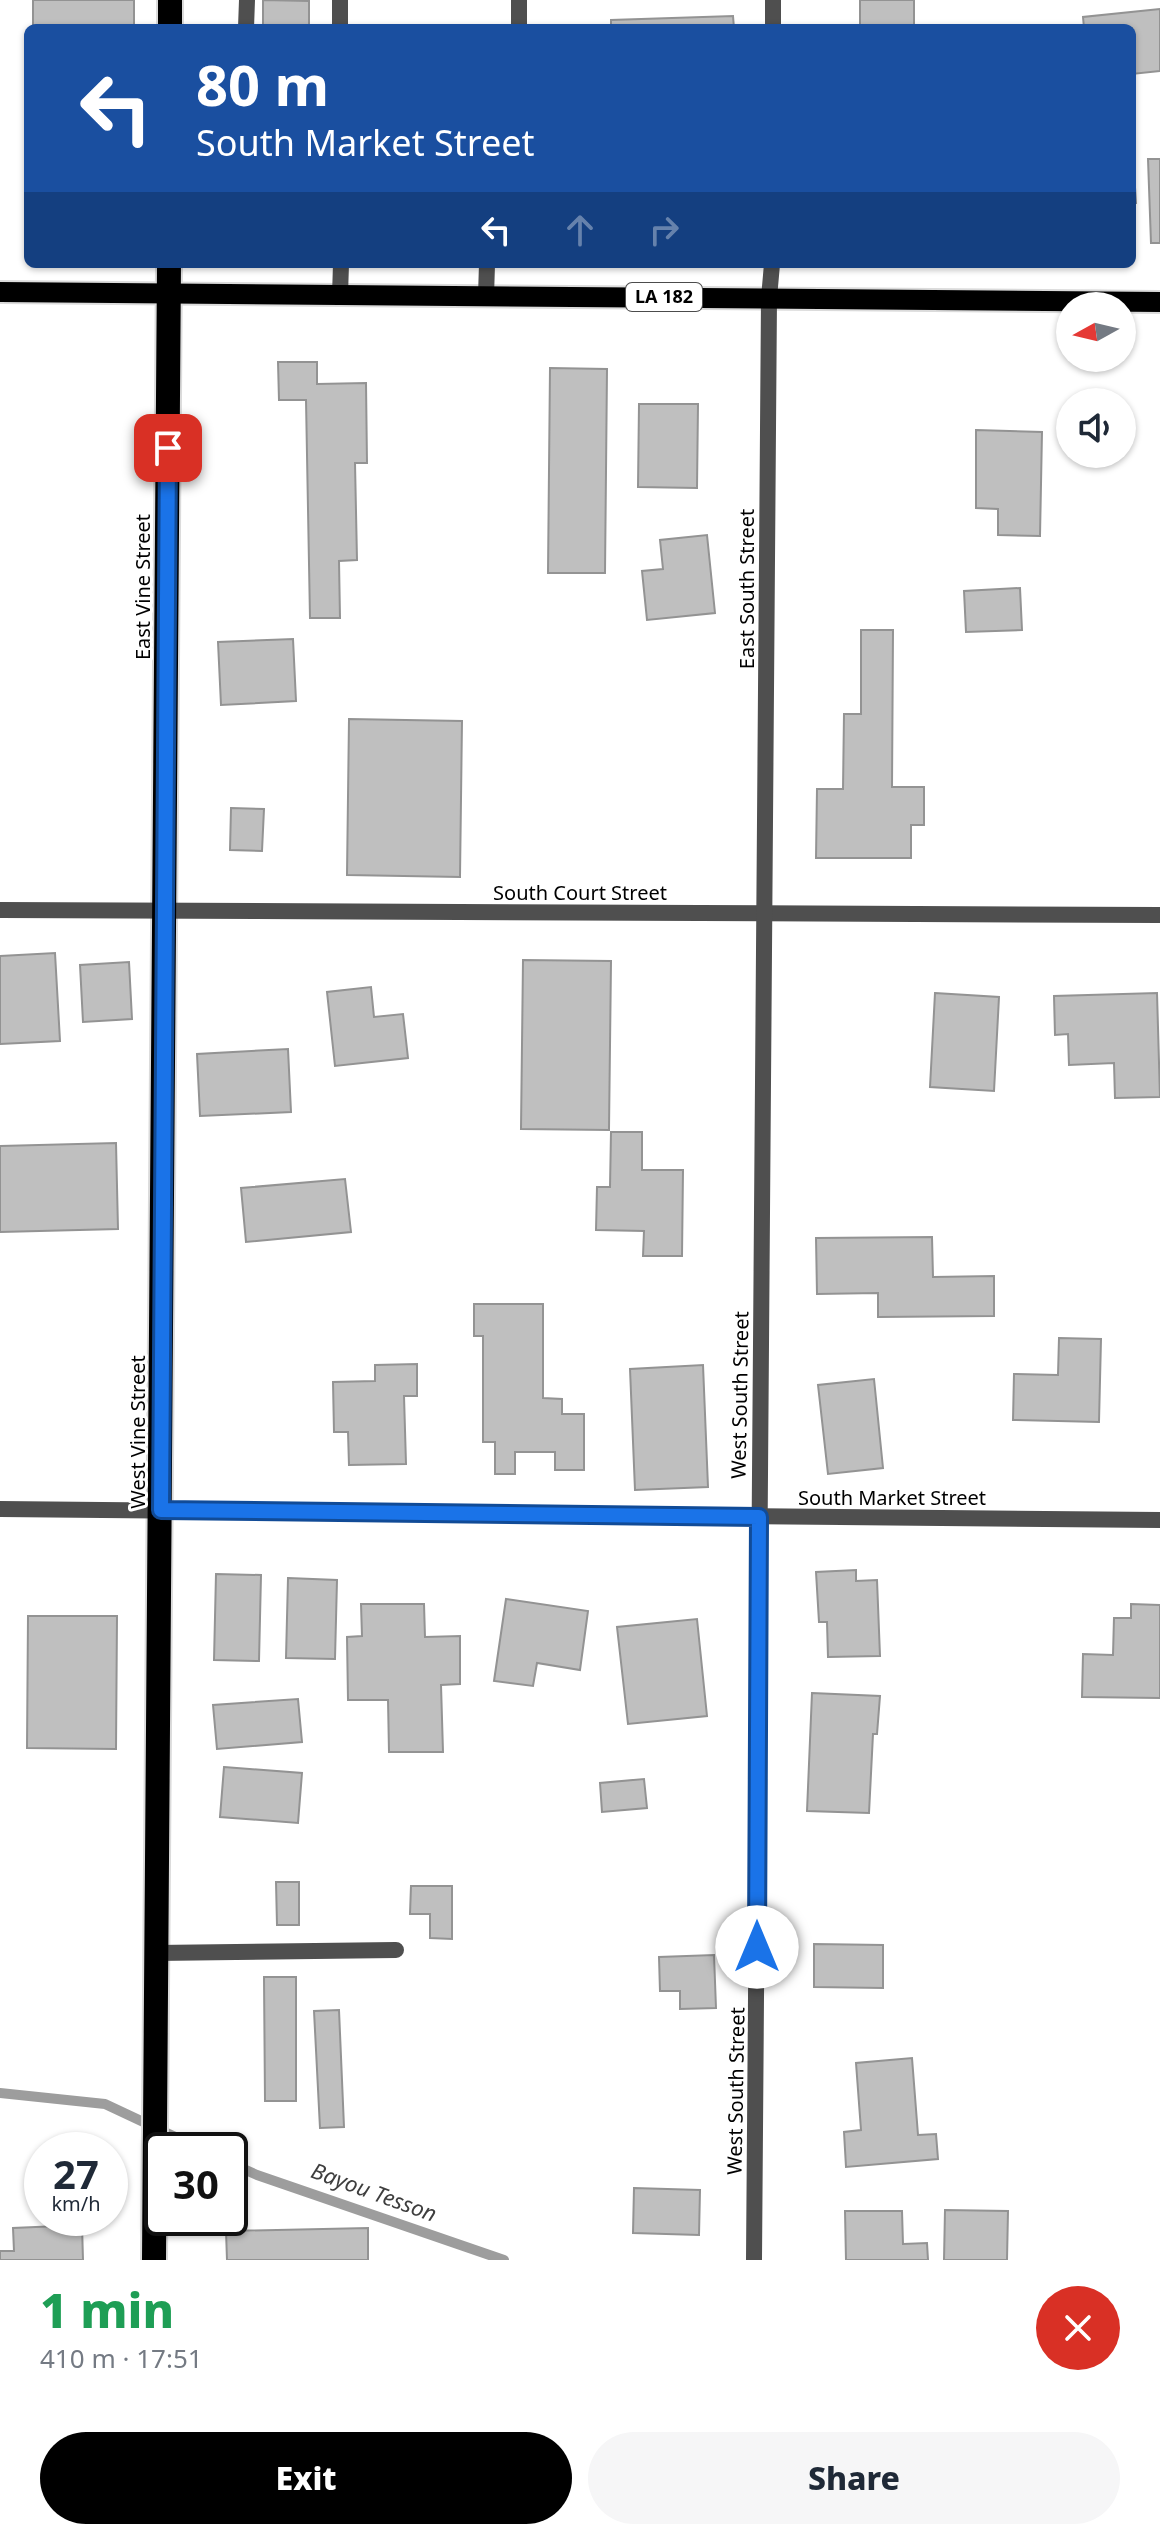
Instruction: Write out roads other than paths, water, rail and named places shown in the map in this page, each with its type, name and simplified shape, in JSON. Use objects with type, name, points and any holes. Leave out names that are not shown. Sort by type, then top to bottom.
[{"type":"highway","points":[[170,0],[170,24]]},
{"type":"highway","name":"East Vine Street","points":[[165,911],[169,268]]},
{"type":"highway","name":"West Vine Street","points":[[154,2260],[165,911]]},
{"type":"main road","name":"LA 182","points":[[0,292],[1160,302]]},
{"type":"street","points":[[246,24],[247,0]]},
{"type":"street","points":[[340,0],[340,24]]},
{"type":"street","points":[[519,0],[519,24]]},
{"type":"street","points":[[773,0],[773,24]]},
{"type":"street","points":[[340,295],[341,268]]},
{"type":"street","points":[[486,296],[487,268]]},
{"type":"street","name":"East South Street","points":[[766,914],[772,268]]},
{"type":"street","name":"South Court Street","points":[[0,910],[1160,915]]},
{"type":"street","name":"West South Street","points":[[754,2260],[766,914]]},
{"type":"street","name":"South Market Street","points":[[0,1509],[1160,1520]]},
{"type":"street","points":[[156,1953],[396,1950]]},
{"type":"waterway","name":"Bayou Tesson","points":[[0,2093],[105,2104],[165,2132]]},
{"type":"waterway","name":"Bayou Tesson","points":[[248,2171],[504,2260]]}]
